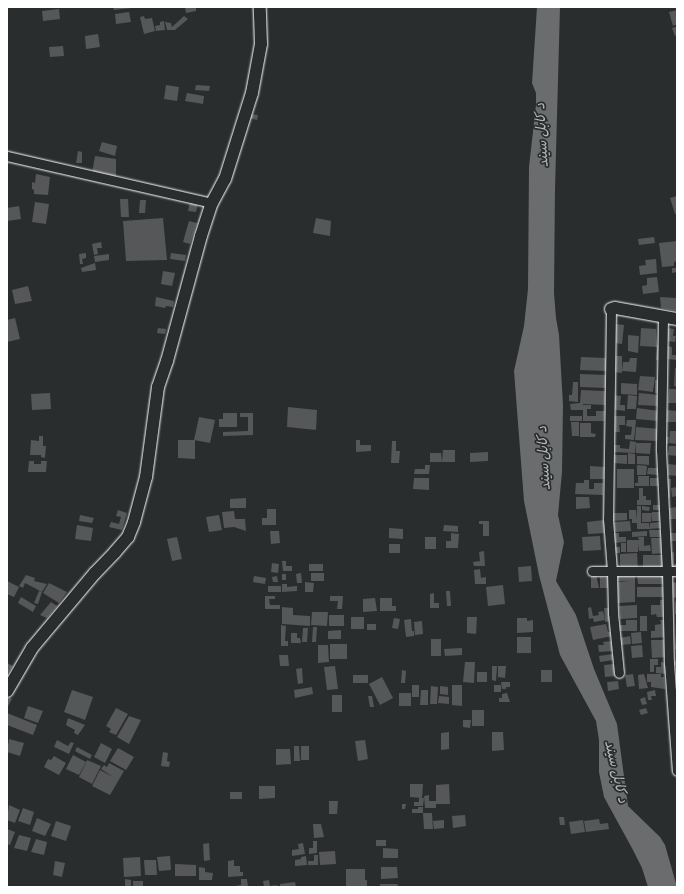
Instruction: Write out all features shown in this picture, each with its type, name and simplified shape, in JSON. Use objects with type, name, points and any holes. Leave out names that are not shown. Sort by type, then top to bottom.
[{"type":"street","points":[[7,691],[32,648],[95,573],[128,537],[134,522],[146,477],[158,387],[167,361],[201,236],[212,203],[226,178],[252,93],[261,44],[260,7]]},
{"type":"street","points":[[7,156],[212,203]]},
{"type":"street","points":[[619,673],[613,614],[612,571],[608,519],[611,309],[615,308],[677,319]]},
{"type":"street","points":[[663,316],[661,450],[667,571],[669,663],[677,771]]},
{"type":"street","points":[[592,571],[677,571]]},
{"type":"water","name":"د کابل سيند","points":[[537,7],[560,7],[554,293],[559,335],[563,405],[562,472],[558,515],[564,542],[556,581],[576,615],[594,669],[617,724],[628,806],[660,837],[665,845],[677,887],[648,887],[642,868],[604,797],[599,772],[599,740],[596,721],[560,655],[539,575],[524,501],[514,371],[524,326],[528,289],[529,167],[536,105],[536,93],[532,83]]},
{"type":"building","points":[[113,7],[132,7],[132,8],[114,10]]},
{"type":"building","points":[[185,7],[196,7],[196,11],[186,13]]},
{"type":"building","points":[[59,9],[60,19],[43,21],[42,11]]},
{"type":"building","points":[[677,10],[677,24],[673,26],[669,12]]},
{"type":"building","points":[[129,12],[131,22],[116,24],[115,14]]},
{"type":"building","points":[[144,16],[145,19],[152,18],[155,31],[144,34],[140,17]]},
{"type":"building","points":[[184,16],[188,19],[175,30],[167,30],[165,22],[171,23],[172,27]]},
{"type":"building","points":[[164,21],[165,30],[156,31],[155,26],[160,25],[160,22]]},
{"type":"building","points":[[676,27],[677,35],[675,36],[672,28]]},
{"type":"building","points":[[98,34],[100,47],[86,49],[85,36]]},
{"type":"building","points":[[63,46],[64,56],[50,57],[49,47]]},
{"type":"building","points":[[166,85],[179,87],[177,101],[164,99]]},
{"type":"building","points":[[196,85],[210,86],[209,91],[195,90]]},
{"type":"building","points":[[187,93],[204,96],[203,104],[185,101]]},
{"type":"building","points":[[249,114],[258,115],[257,120],[249,118]]},
{"type":"building","points":[[102,142],[117,146],[115,156],[99,151]]},
{"type":"building","points":[[78,151],[82,152],[82,163],[76,163]]},
{"type":"building","points":[[95,156],[116,159],[116,177],[92,174]]},
{"type":"building","points":[[36,174],[50,177],[48,195],[34,194],[32,182],[35,183]]},
{"type":"building","points":[[677,196],[677,214],[675,214],[670,198]]},
{"type":"building","points":[[120,199],[128,199],[129,217],[121,217]]},
{"type":"building","points":[[140,200],[146,200],[145,213],[139,213]]},
{"type":"building","points":[[190,201],[198,203],[196,212],[188,211]]},
{"type":"building","points":[[35,202],[49,204],[46,224],[32,222]]},
{"type":"building","points":[[19,206],[21,219],[7,221],[7,208]]},
{"type":"building","points":[[163,218],[167,260],[126,261],[123,221]]},
{"type":"building","points":[[316,218],[331,221],[330,236],[313,233]]},
{"type":"building","points":[[189,221],[197,223],[190,244],[183,242]]},
{"type":"building","points":[[654,237],[655,243],[639,245],[638,239]]},
{"type":"building","points":[[677,241],[677,261],[674,262],[674,266],[662,267],[659,243]]},
{"type":"building","points":[[101,242],[102,248],[97,248],[98,254],[94,255],[92,244]]},
{"type":"building","points":[[86,253],[86,258],[82,259],[83,264],[80,264],[79,254]]},
{"type":"building","points":[[171,253],[186,255],[185,261],[170,259]]},
{"type":"building","points":[[109,254],[109,260],[95,262],[94,256]]},
{"type":"building","points":[[656,259],[657,273],[640,275],[639,266],[646,265],[645,260]]},
{"type":"building","points":[[95,263],[96,270],[82,272],[81,268]]},
{"type":"building","points":[[672,268],[677,268],[677,272],[672,273]]},
{"type":"building","points":[[163,271],[175,273],[172,286],[161,284]]},
{"type":"building","points":[[657,277],[659,292],[643,294],[642,286],[647,285],[647,278]]},
{"type":"building","points":[[28,286],[32,301],[15,304],[12,290]]},
{"type":"building","points":[[156,297],[174,301],[173,307],[166,306],[165,308],[155,306]]},
{"type":"building","points":[[660,297],[677,298],[677,311],[661,308]]},
{"type":"building","points":[[15,318],[20,339],[7,342],[7,320]]},
{"type":"building","points":[[616,324],[624,325],[622,344],[615,343]]},
{"type":"building","points":[[158,328],[166,329],[165,334],[157,333]]},
{"type":"building","points":[[641,328],[656,329],[657,345],[662,346],[660,360],[656,360],[657,347],[640,346]]},
{"type":"building","points":[[668,328],[674,329],[673,336],[676,336],[675,342],[667,341]]},
{"type":"building","points":[[628,335],[639,336],[638,353],[628,351]]},
{"type":"building","points":[[667,346],[672,347],[672,355],[677,355],[677,360],[667,359]]},
{"type":"building","points":[[614,356],[622,356],[622,373],[614,372]]},
{"type":"building","points":[[581,357],[606,358],[606,371],[580,370]]},
{"type":"building","points":[[630,358],[637,358],[636,372],[622,371],[623,362],[629,362]]},
{"type":"building","points":[[675,368],[677,368],[677,387],[674,386]]},
{"type":"building","points":[[580,374],[606,375],[606,388],[580,387]]},
{"type":"building","points":[[640,376],[655,377],[653,392],[638,390]]},
{"type":"building","points":[[655,380],[660,380],[659,393],[655,393]]},
{"type":"building","points":[[573,382],[578,382],[578,402],[569,401],[569,395],[572,395]]},
{"type":"building","points":[[621,383],[637,384],[637,395],[621,394]]},
{"type":"building","points":[[669,389],[677,389],[677,403],[668,403]]},
{"type":"building","points":[[581,390],[605,391],[605,405],[583,404],[583,410],[571,410],[570,404],[580,403]]},
{"type":"building","points":[[50,393],[51,409],[32,410],[31,394]]},
{"type":"building","points":[[639,393],[659,395],[659,406],[638,405]]},
{"type":"building","points":[[611,395],[621,396],[620,405],[625,405],[625,411],[610,409]]},
{"type":"building","points":[[628,395],[637,396],[636,409],[627,409]]},
{"type":"building","points":[[583,405],[591,405],[591,409],[587,409],[587,416],[596,416],[596,411],[605,411],[604,421],[583,421]]},
{"type":"building","points":[[288,407],[317,410],[316,430],[287,427]]},
{"type":"building","points":[[637,408],[659,411],[658,421],[636,419]]},
{"type":"building","points":[[666,410],[677,411],[676,422],[666,422]]},
{"type":"building","points":[[223,413],[237,413],[237,427],[219,427],[219,419],[223,419]]},
{"type":"building","points":[[240,413],[253,413],[253,435],[223,436],[223,432],[248,431],[248,417],[240,417]]},
{"type":"building","points":[[570,416],[582,416],[582,421],[570,421]]},
{"type":"building","points":[[613,416],[625,416],[625,425],[613,425]]},
{"type":"building","points":[[199,417],[215,420],[210,443],[194,440]]},
{"type":"building","points":[[627,420],[636,420],[634,440],[625,439],[625,435],[631,435],[632,427],[626,426]]},
{"type":"building","points":[[571,422],[579,422],[579,436],[572,436]]},
{"type":"building","points":[[580,423],[591,423],[591,433],[596,434],[595,437],[580,437]]},
{"type":"building","points":[[613,425],[619,425],[620,432],[613,432]]},
{"type":"building","points":[[636,427],[660,429],[659,441],[635,440]]},
{"type":"building","points":[[670,431],[677,431],[677,444],[669,443]]},
{"type":"building","points":[[39,436],[43,436],[43,446],[46,446],[45,458],[41,457],[41,455],[30,455],[31,440],[39,441]]},
{"type":"building","points":[[665,437],[669,437],[668,444],[664,444]]},
{"type":"building","points":[[178,440],[195,440],[195,459],[178,458]]},
{"type":"building","points":[[356,440],[360,440],[360,445],[371,445],[371,451],[356,452]]},
{"type":"building","points":[[392,441],[396,441],[396,451],[400,451],[399,463],[391,463]]},
{"type":"building","points":[[630,441],[636,442],[635,453],[612,452],[613,445],[620,445],[620,448],[629,449]]},
{"type":"building","points":[[636,443],[651,443],[650,454],[636,453]]},
{"type":"building","points":[[669,446],[677,446],[677,456],[668,455]]},
{"type":"building","points":[[443,450],[455,450],[455,462],[442,462]]},
{"type":"building","points":[[488,452],[488,461],[470,462],[470,453]]},
{"type":"building","points":[[430,453],[441,453],[442,462],[430,462]]},
{"type":"building","points":[[628,453],[635,454],[635,464],[628,464]]},
{"type":"building","points":[[613,455],[627,455],[627,464],[613,463]]},
{"type":"building","points":[[637,456],[649,456],[649,465],[637,464]]},
{"type":"building","points":[[29,461],[34,461],[34,464],[41,464],[41,461],[47,461],[46,472],[28,472]]},
{"type":"building","points":[[668,464],[677,465],[677,476],[668,475]]},
{"type":"building","points":[[425,465],[430,465],[429,474],[414,474],[415,469],[425,469]]},
{"type":"building","points":[[637,465],[647,466],[646,475],[637,475]]},
{"type":"building","points":[[590,466],[605,467],[604,479],[590,479]]},
{"type":"building","points":[[648,468],[658,468],[658,475],[647,474]]},
{"type":"building","points":[[617,469],[634,469],[634,488],[617,488]]},
{"type":"building","points":[[638,476],[649,476],[649,486],[635,486],[635,483],[638,483]]},
{"type":"building","points":[[414,478],[429,478],[429,490],[413,489]]},
{"type":"building","points":[[650,478],[659,478],[659,486],[650,486]]},
{"type":"building","points":[[666,479],[671,479],[670,498],[666,498]]},
{"type":"building","points":[[584,480],[589,480],[589,489],[594,489],[594,483],[603,483],[603,495],[575,494],[576,483],[584,483]]},
{"type":"building","points":[[677,487],[677,496],[672,497],[671,488]]},
{"type":"building","points":[[639,488],[643,488],[643,496],[646,496],[646,500],[651,500],[651,505],[637,505],[637,500],[639,500]]},
{"type":"building","points":[[576,497],[589,497],[590,508],[576,509]]},
{"type":"building","points":[[246,498],[246,508],[230,508],[230,499]]},
{"type":"building","points":[[653,505],[661,505],[661,510],[653,510]]},
{"type":"building","points":[[637,506],[641,506],[641,523],[649,523],[650,529],[637,529],[637,523],[632,523],[632,519],[629,519],[629,510],[636,510],[637,520]]},
{"type":"building","points":[[642,506],[650,507],[649,511],[642,510]]},
{"type":"building","points":[[677,507],[677,519],[670,519],[669,508]]},
{"type":"building","points":[[267,509],[276,509],[276,525],[262,525],[262,518],[267,518]]},
{"type":"building","points":[[118,510],[127,513],[122,530],[109,527],[111,522],[119,524],[121,517],[116,516]]},
{"type":"building","points":[[234,511],[235,519],[245,519],[246,531],[234,527],[224,528],[222,512]]},
{"type":"building","points":[[652,512],[661,512],[661,521],[652,521]]},
{"type":"building","points":[[612,513],[627,513],[627,520],[612,521]]},
{"type":"building","points":[[642,513],[652,513],[651,522],[642,522]]},
{"type":"building","points":[[80,515],[94,518],[92,523],[79,521]]},
{"type":"building","points":[[219,515],[222,530],[209,532],[206,517]]},
{"type":"building","points":[[604,520],[605,533],[588,534],[587,522]]},
{"type":"building","points":[[479,521],[489,521],[489,536],[483,536],[483,524],[479,524]]},
{"type":"building","points":[[630,521],[631,531],[615,532],[614,522]]},
{"type":"building","points":[[661,522],[661,528],[650,529],[650,523]]},
{"type":"building","points":[[77,525],[93,528],[91,541],[75,539]]},
{"type":"building","points":[[444,525],[458,526],[458,532],[443,531]]},
{"type":"building","points":[[389,528],[403,529],[403,539],[389,538]]},
{"type":"building","points":[[649,530],[661,530],[662,537],[650,537]]},
{"type":"building","points":[[270,531],[279,531],[280,543],[271,544]]},
{"type":"building","points":[[647,531],[647,536],[632,537],[632,532]]},
{"type":"building","points":[[451,533],[459,534],[458,548],[446,548],[446,541],[451,541]]},
{"type":"building","points":[[612,533],[619,533],[619,537],[626,537],[626,542],[613,543]]},
{"type":"building","points":[[667,533],[677,533],[677,541],[668,541]]},
{"type":"building","points":[[600,536],[601,550],[583,551],[582,537]]},
{"type":"building","points":[[177,537],[182,559],[172,561],[167,539]]},
{"type":"building","points":[[425,537],[436,537],[436,549],[425,549]]},
{"type":"building","points":[[638,537],[644,537],[644,546],[650,545],[651,551],[639,551],[638,544],[638,552],[627,552],[627,540],[639,540]]},
{"type":"building","points":[[651,538],[662,538],[663,553],[652,554]]},
{"type":"building","points":[[621,543],[626,543],[626,552],[621,552]]},
{"type":"building","points":[[389,544],[400,544],[400,553],[389,553]]},
{"type":"building","points":[[614,547],[620,547],[620,553],[614,553]]},
{"type":"building","points":[[484,551],[485,566],[474,566],[473,562],[480,561],[479,552]]},
{"type":"building","points":[[674,552],[674,564],[677,564],[677,568],[670,568],[669,553]]},
{"type":"building","points":[[637,553],[638,570],[620,570],[620,554]]},
{"type":"building","points":[[643,555],[664,555],[664,568],[643,568]]},
{"type":"building","points":[[282,561],[286,561],[286,566],[292,566],[292,571],[283,571]]},
{"type":"building","points":[[272,563],[279,564],[278,573],[271,572]]},
{"type":"building","points":[[309,564],[323,564],[323,571],[309,571]]},
{"type":"building","points":[[531,566],[532,581],[519,582],[518,567]]},
{"type":"building","points":[[480,569],[481,578],[486,577],[486,584],[475,584],[474,570]]},
{"type":"building","points":[[301,573],[302,583],[297,583],[296,574]]},
{"type":"building","points":[[311,573],[324,573],[324,581],[311,581]]},
{"type":"building","points":[[617,573],[635,574],[635,602],[618,603],[617,582],[629,582],[617,581]]},
{"type":"building","points":[[282,574],[286,574],[286,580],[282,580]]},
{"type":"building","points":[[591,574],[596,574],[599,588],[591,588]]},
{"type":"building","points":[[26,575],[35,578],[34,581],[47,584],[42,592],[25,583],[23,588],[19,586]]},
{"type":"building","points":[[637,575],[663,575],[663,584],[638,584]]},
{"type":"building","points":[[254,576],[266,578],[265,584],[253,582]]},
{"type":"building","points":[[277,576],[278,582],[273,582],[272,577]]},
{"type":"building","points":[[600,577],[608,578],[608,588],[600,588]]},
{"type":"building","points":[[7,581],[19,587],[14,597],[7,594]]},
{"type":"building","points":[[305,582],[314,583],[313,592],[305,592]]},
{"type":"building","points":[[671,582],[677,583],[677,598],[670,597]]},
{"type":"building","points":[[49,583],[67,592],[59,603],[43,593]]},
{"type":"building","points":[[282,584],[287,584],[287,587],[297,586],[297,591],[282,592]]},
{"type":"building","points":[[503,585],[505,604],[488,606],[486,587]]},
{"type":"building","points":[[268,586],[281,586],[281,592],[268,592]]},
{"type":"building","points":[[637,587],[664,587],[664,597],[637,597]]},
{"type":"building","points":[[39,591],[42,592],[38,604],[34,603]]},
{"type":"building","points":[[446,591],[450,591],[451,606],[447,606]]},
{"type":"building","points":[[434,593],[434,603],[439,603],[439,608],[430,608],[430,594]]},
{"type":"building","points":[[265,596],[275,596],[275,599],[269,599],[270,605],[280,605],[280,609],[265,609]]},
{"type":"building","points":[[330,596],[343,596],[342,609],[337,609],[338,601],[330,601]]},
{"type":"building","points":[[21,597],[36,606],[33,612],[18,603]]},
{"type":"building","points":[[375,598],[377,611],[363,612],[363,599]]},
{"type":"building","points":[[380,598],[392,598],[392,606],[396,606],[396,611],[380,611]]},
{"type":"building","points":[[660,600],[665,600],[666,617],[657,617],[656,614],[651,615],[651,605],[660,605]]},
{"type":"building","points":[[675,601],[677,602],[677,614],[675,614]]},
{"type":"building","points":[[51,602],[57,606],[47,618],[40,615]]},
{"type":"building","points":[[637,605],[637,618],[620,619],[619,606]]},
{"type":"building","points":[[282,607],[293,608],[293,615],[310,616],[310,626],[282,624]]},
{"type":"building","points":[[591,607],[593,616],[599,615],[598,612],[603,611],[605,620],[594,622],[593,618],[589,619],[588,608]]},
{"type":"building","points":[[604,608],[609,608],[611,621],[605,622]]},
{"type":"building","points":[[312,612],[328,612],[327,626],[311,625]]},
{"type":"building","points":[[329,615],[344,615],[344,626],[329,626]]},
{"type":"building","points":[[640,616],[647,616],[647,631],[640,631]]},
{"type":"building","points":[[351,617],[364,617],[364,629],[351,629]]},
{"type":"building","points":[[467,617],[477,617],[476,634],[467,633]]},
{"type":"building","points":[[394,618],[400,619],[398,629],[392,628]]},
{"type":"building","points":[[517,618],[527,618],[527,621],[533,620],[533,632],[517,633]]},
{"type":"building","points":[[411,619],[414,636],[406,637],[404,620]]},
{"type":"building","points":[[626,620],[637,620],[637,631],[619,631],[619,625],[626,625]]},
{"type":"building","points":[[660,620],[665,620],[666,637],[651,638],[651,631],[655,631],[655,625],[661,624]]},
{"type":"building","points":[[422,621],[423,634],[415,635],[414,622]]},
{"type":"building","points":[[367,624],[376,624],[376,630],[367,630]]},
{"type":"building","points":[[606,624],[608,632],[611,632],[612,636],[593,640],[590,627]]},
{"type":"building","points":[[281,625],[286,626],[285,641],[288,641],[288,646],[281,646]]},
{"type":"building","points":[[313,627],[317,627],[316,642],[312,642]]},
{"type":"building","points":[[303,628],[308,628],[307,642],[302,642]]},
{"type":"building","points":[[341,630],[341,639],[328,639],[328,631]]},
{"type":"building","points":[[641,632],[642,643],[632,644],[631,633]]},
{"type":"building","points":[[291,633],[297,633],[297,638],[300,638],[301,643],[291,643]]},
{"type":"building","points":[[630,636],[631,644],[621,645],[620,638]]},
{"type":"building","points":[[517,637],[531,637],[531,653],[517,653]]},
{"type":"building","points":[[676,637],[677,649],[675,649]]},
{"type":"building","points":[[431,639],[441,639],[441,656],[431,656]]},
{"type":"building","points":[[651,640],[665,640],[666,657],[652,658]]},
{"type":"building","points":[[612,641],[613,651],[599,652],[598,645],[604,645],[603,642]]},
{"type":"building","points":[[330,644],[347,644],[347,659],[330,659]]},
{"type":"building","points":[[318,645],[328,645],[329,662],[318,663]]},
{"type":"building","points":[[642,645],[643,657],[632,658],[631,646]]},
{"type":"building","points":[[462,648],[462,655],[445,656],[444,649]]},
{"type":"building","points":[[613,654],[614,660],[600,662],[599,656]]},
{"type":"building","points":[[279,655],[288,655],[289,666],[280,666]]},
{"type":"building","points":[[650,659],[658,659],[658,665],[654,665],[654,672],[650,672]]},
{"type":"building","points":[[674,661],[677,661],[677,665],[674,666]]},
{"type":"building","points":[[465,662],[475,662],[474,683],[463,682]]},
{"type":"building","points":[[661,662],[666,663],[666,674],[656,673],[656,667],[661,667]]},
{"type":"building","points":[[7,663],[13,666],[7,675]]},
{"type":"building","points":[[615,664],[616,676],[605,677],[604,665]]},
{"type":"building","points":[[335,666],[338,689],[327,690],[324,667]]},
{"type":"building","points":[[492,666],[497,666],[496,681],[492,680]]},
{"type":"building","points":[[498,666],[506,666],[505,678],[498,677]]},
{"type":"building","points":[[302,668],[303,683],[298,684],[296,669]]},
{"type":"building","points":[[402,670],[406,671],[405,683],[401,683]]},
{"type":"building","points":[[541,670],[552,670],[552,682],[541,682]]},
{"type":"building","points":[[477,672],[487,672],[487,682],[477,682]]},
{"type":"building","points":[[633,674],[635,686],[627,687],[625,675]]},
{"type":"building","points":[[644,674],[648,688],[639,689],[638,675]]},
{"type":"building","points":[[647,674],[661,674],[661,677],[664,677],[665,689],[651,687],[651,682],[647,682]]},
{"type":"building","points":[[353,675],[368,675],[368,683],[353,683]]},
{"type":"building","points":[[382,677],[393,698],[380,705],[369,684]]},
{"type":"building","points":[[618,681],[619,689],[608,691],[607,682]]},
{"type":"building","points":[[501,682],[510,682],[510,687],[502,689]]},
{"type":"building","points":[[412,685],[419,685],[419,697],[412,697]]},
{"type":"building","points":[[452,685],[462,685],[462,706],[452,705]]},
{"type":"building","points":[[494,685],[501,685],[501,692],[494,692]]},
{"type":"building","points":[[431,686],[438,687],[437,704],[430,704]]},
{"type":"building","points":[[440,686],[448,687],[448,695],[440,694]]},
{"type":"building","points":[[312,687],[313,694],[295,698],[294,690]]},
{"type":"building","points":[[72,690],[93,697],[85,720],[64,712]]},
{"type":"building","points":[[421,690],[428,690],[428,705],[420,705]]},
{"type":"building","points":[[655,690],[656,696],[651,696],[652,700],[648,700],[647,692]]},
{"type":"building","points":[[399,693],[411,693],[411,706],[399,706]]},
{"type":"building","points":[[507,693],[510,702],[499,702],[499,698],[502,698],[502,694]]},
{"type":"building","points":[[332,695],[342,695],[342,712],[332,712]]},
{"type":"building","points":[[368,696],[372,696],[374,707],[370,707]]},
{"type":"building","points":[[439,696],[449,697],[449,704],[438,703]]},
{"type":"building","points":[[9,697],[12,699],[7,708],[7,700]]},
{"type":"building","points":[[645,697],[647,704],[642,705],[640,699]]},
{"type":"building","points":[[28,706],[43,711],[38,723],[24,718]]},
{"type":"building","points":[[116,708],[128,714],[116,735],[109,732],[111,729],[106,726]]},
{"type":"building","points":[[646,708],[648,713],[641,715],[639,710]]},
{"type":"building","points":[[472,710],[484,710],[484,726],[472,726]]},
{"type":"building","points":[[7,713],[37,725],[33,735],[7,725]]},
{"type":"building","points":[[129,716],[141,720],[129,744],[117,737]]},
{"type":"building","points":[[68,718],[85,725],[78,735],[74,733],[75,730],[66,725]]},
{"type":"building","points":[[463,720],[471,720],[470,728],[463,727]]},
{"type":"building","points":[[449,732],[449,749],[441,750],[441,733]]},
{"type":"building","points":[[492,732],[503,732],[504,750],[492,751]]},
{"type":"building","points":[[9,739],[24,743],[20,756],[7,752]]},
{"type":"building","points":[[57,740],[68,746],[71,742],[74,743],[69,754],[54,747]]},
{"type":"building","points":[[365,740],[368,759],[358,761],[355,741]]},
{"type":"building","points":[[101,743],[112,749],[105,763],[94,757]]},
{"type":"building","points":[[294,746],[299,746],[300,761],[294,761]]},
{"type":"building","points":[[301,746],[309,746],[309,760],[301,760]]},
{"type":"building","points":[[77,747],[92,755],[90,759],[75,751]]},
{"type":"building","points":[[118,748],[134,757],[126,770],[110,761]]},
{"type":"building","points":[[276,749],[290,749],[291,764],[276,765]]},
{"type":"building","points":[[163,752],[168,753],[167,761],[170,762],[169,767],[161,766]]},
{"type":"building","points":[[73,755],[86,762],[79,775],[66,769]]},
{"type":"building","points":[[54,756],[66,763],[59,775],[44,767],[48,759],[51,760]]},
{"type":"building","points":[[87,760],[101,766],[92,784],[79,777]]},
{"type":"building","points":[[109,763],[124,771],[110,795],[92,786],[100,770],[113,777],[101,769],[104,765],[107,767]]},
{"type":"building","points":[[410,784],[423,784],[422,798],[410,797]]},
{"type":"building","points":[[449,784],[450,804],[436,804],[436,808],[425,808],[424,796],[429,795],[429,801],[436,801],[436,785]]},
{"type":"building","points":[[259,786],[275,786],[275,798],[259,799]]},
{"type":"building","points":[[230,792],[242,792],[242,799],[230,799]]},
{"type":"building","points":[[419,798],[424,798],[423,806],[414,806],[414,802],[419,802]]},
{"type":"building","points":[[329,801],[338,801],[337,814],[329,814]]},
{"type":"building","points":[[402,804],[406,804],[405,809],[402,809]]},
{"type":"building","points":[[9,805],[20,810],[15,823],[7,820]]},
{"type":"building","points":[[418,807],[423,807],[423,813],[412,813],[412,809],[418,809]]},
{"type":"building","points":[[23,808],[34,812],[30,825],[18,821]]},
{"type":"building","points":[[423,813],[432,813],[433,829],[424,829]]},
{"type":"building","points":[[465,815],[466,826],[453,828],[452,816]]},
{"type":"building","points":[[559,817],[564,817],[565,825],[560,825]]},
{"type":"building","points":[[37,818],[51,824],[45,836],[32,831]]},
{"type":"building","points":[[599,819],[600,824],[608,823],[609,829],[586,832],[584,821]]},
{"type":"building","points":[[444,820],[444,828],[434,829],[433,821]]},
{"type":"building","points":[[583,820],[585,832],[571,834],[569,822]]},
{"type":"building","points":[[56,821],[71,826],[66,841],[51,836]]},
{"type":"building","points":[[313,824],[321,824],[324,837],[314,838]]},
{"type":"building","points":[[7,829],[15,832],[10,845],[7,844]]},
{"type":"building","points":[[19,835],[31,838],[27,851],[14,848]]},
{"type":"building","points":[[36,839],[47,842],[44,855],[31,852]]},
{"type":"building","points":[[376,840],[386,840],[386,846],[376,846]]},
{"type":"building","points":[[313,841],[317,841],[317,853],[309,854],[309,848],[313,848]]},
{"type":"building","points":[[209,843],[210,860],[204,861],[203,844]]},
{"type":"building","points":[[303,843],[305,854],[292,856],[292,850],[299,849],[298,844]]},
{"type":"building","points":[[383,848],[398,849],[398,858],[383,858]]},
{"type":"building","points":[[335,851],[336,864],[320,865],[319,852]]},
{"type":"building","points":[[314,855],[318,855],[318,865],[308,865],[308,861],[314,861]]},
{"type":"building","points":[[170,856],[171,870],[159,871],[157,857]]},
{"type":"building","points":[[306,856],[307,865],[295,866],[295,860]]},
{"type":"building","points":[[140,857],[141,876],[124,877],[123,858]]},
{"type":"building","points":[[144,860],[156,860],[157,875],[145,875]]},
{"type":"building","points":[[234,860],[234,866],[240,866],[240,872],[243,872],[243,876],[228,877],[228,861]]},
{"type":"building","points":[[55,861],[65,863],[62,877],[53,875]]},
{"type":"building","points":[[175,864],[196,865],[196,876],[175,876]]},
{"type":"building","points":[[199,867],[205,868],[205,872],[213,873],[212,880],[199,880]]},
{"type":"building","points":[[381,867],[397,867],[398,878],[381,879]]},
{"type":"building","points":[[346,869],[365,869],[365,880],[367,880],[367,887],[346,887]]},
{"type":"building","points":[[125,879],[131,880],[131,887],[125,887]]},
{"type":"building","points":[[241,879],[247,879],[248,887],[229,887],[241,885]]},
{"type":"building","points":[[269,880],[270,886],[277,885],[277,887],[264,887],[263,881]]},
{"type":"building","points":[[133,881],[143,881],[143,887],[133,887]]},
{"type":"building","points":[[295,882],[296,887],[280,887],[280,884]]},
{"type":"building","points":[[380,884],[398,884],[397,887],[380,887]]}]
